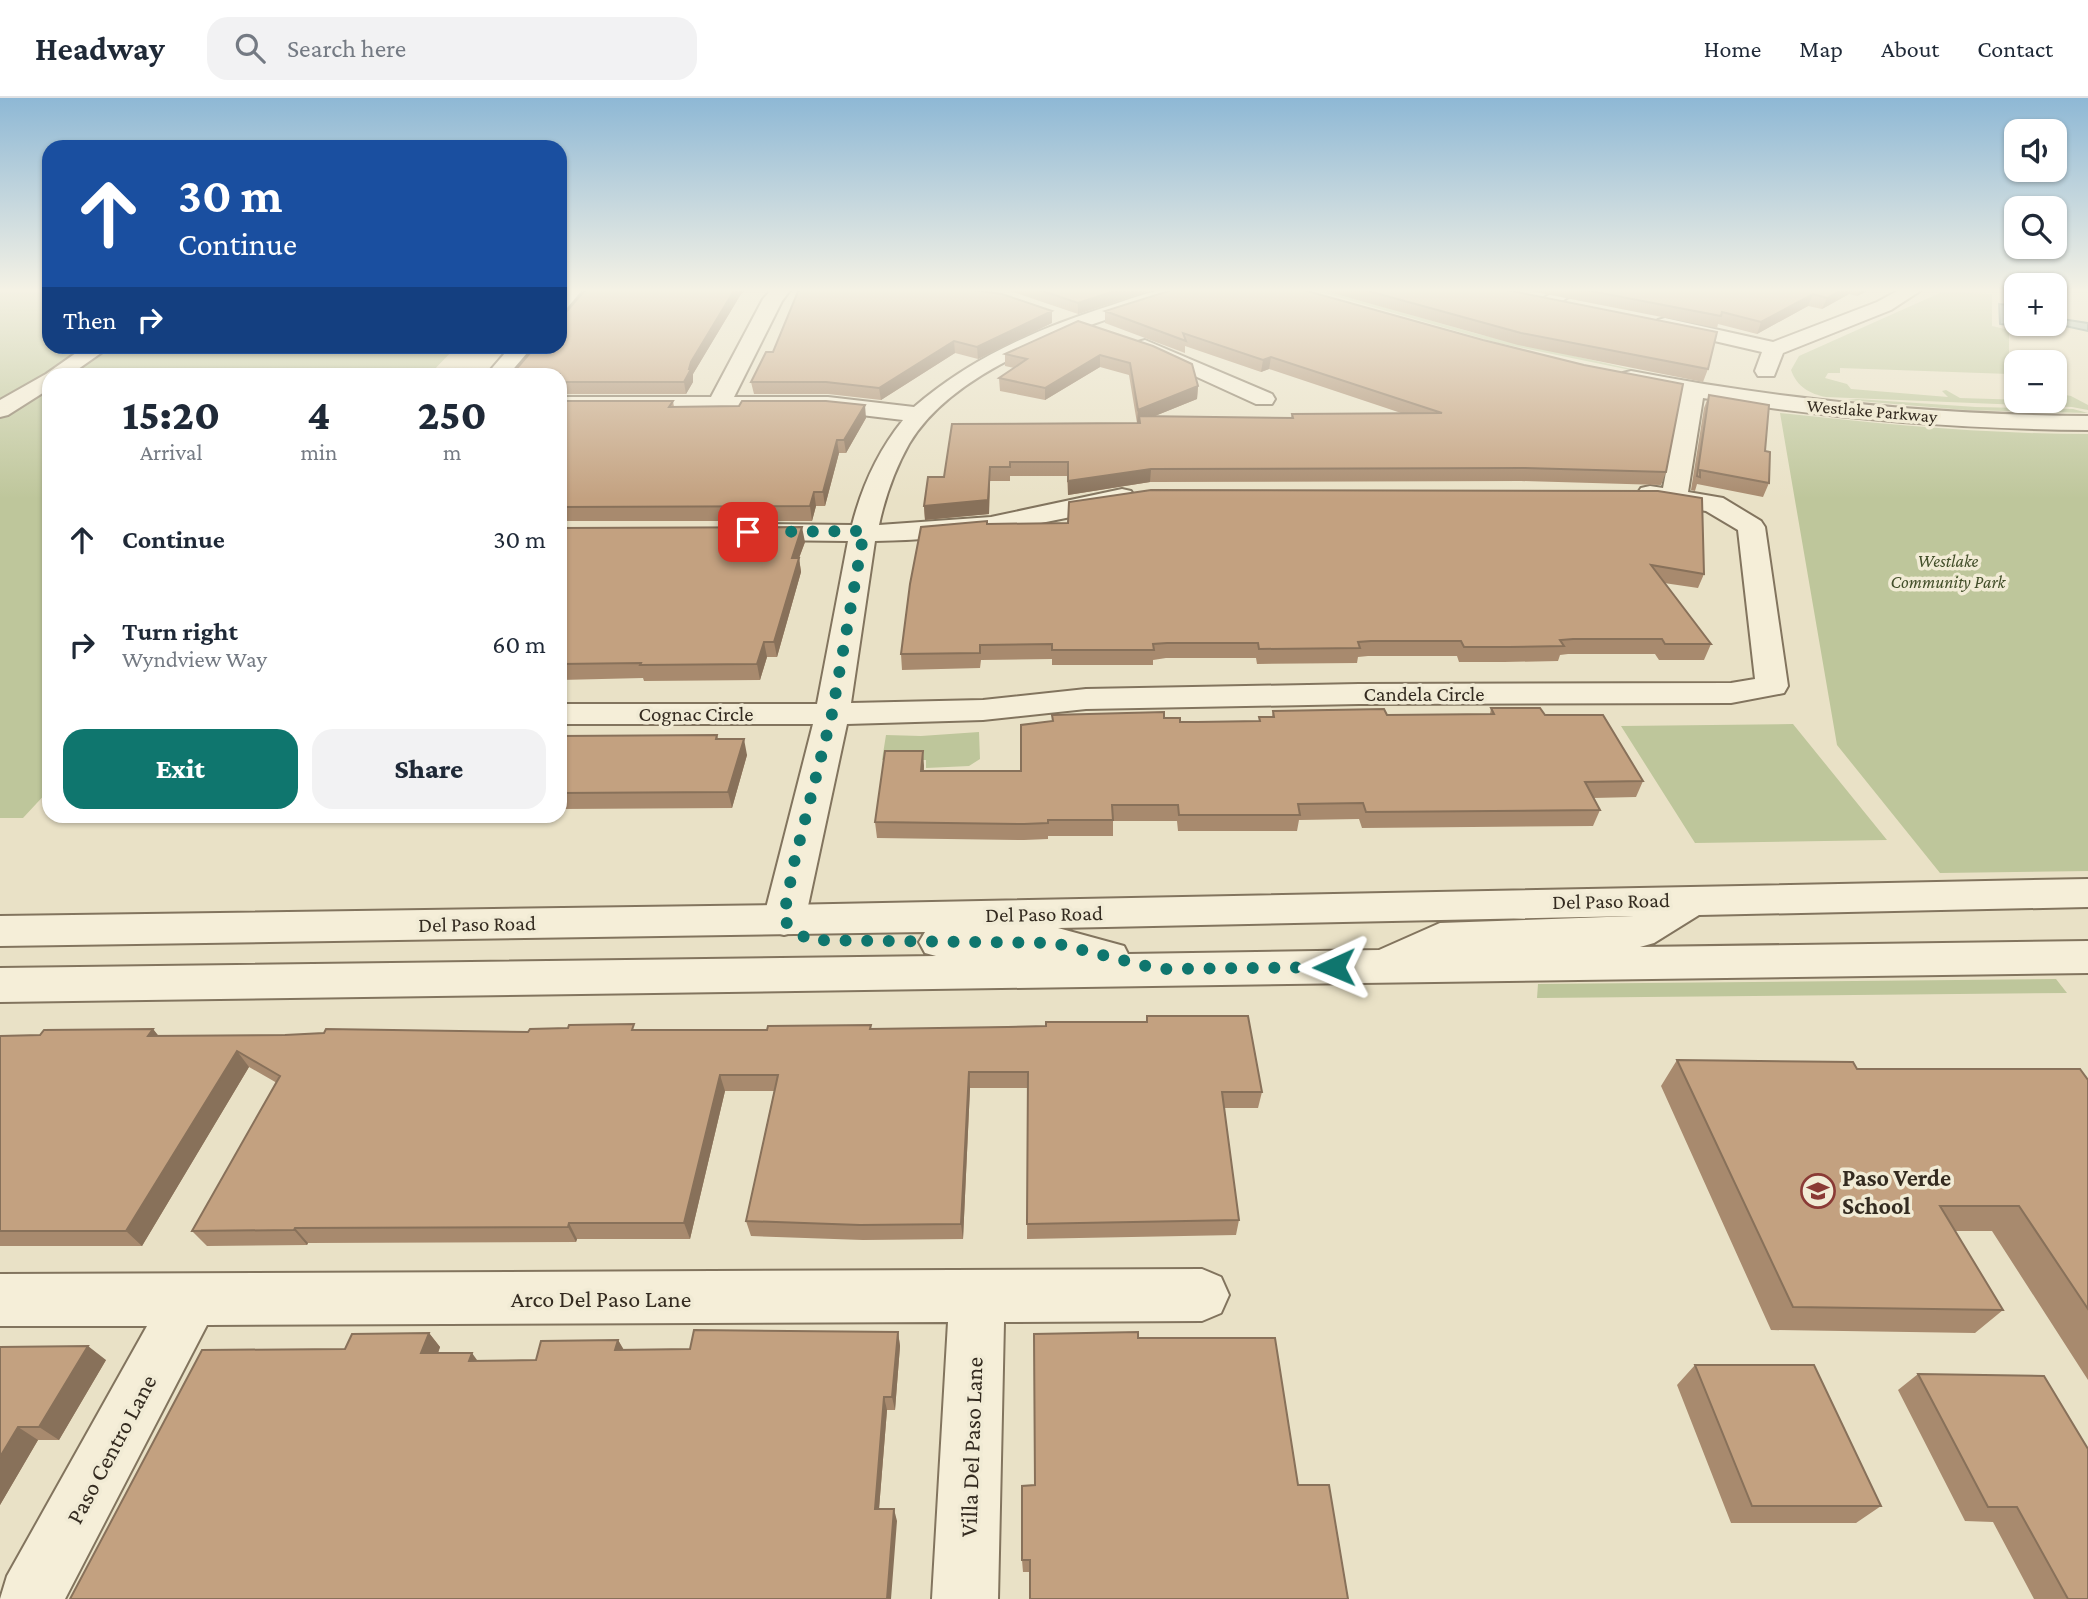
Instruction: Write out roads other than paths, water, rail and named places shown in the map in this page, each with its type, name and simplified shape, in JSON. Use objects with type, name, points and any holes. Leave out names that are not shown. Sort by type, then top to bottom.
[{"type":"street","points":[[719,404],[742,359]]},
{"type":"street","points":[[998,359],[967,377],[920,415],[901,437],[877,484],[864,531],[832,714],[794,863],[783,920],[808,940],[1054,943],[1158,969]]},
{"type":"street","points":[[1176,359],[1264,399]]},
{"type":"street","points":[[1770,359],[1765,369],[1777,403]]},
{"type":"street","name":"Westlake Parkway","points":[[1613,374],[1777,403],[1926,417],[2088,424]]},
{"type":"street","points":[[0,410],[42,384]]},
{"type":"street","points":[[1674,498],[1693,389]]},
{"type":"street","points":[[567,404],[828,404],[920,415]]},
{"type":"street","points":[[722,532],[919,531],[991,524],[1084,502],[1150,493]]},
{"type":"street","name":"Candela Circle","points":[[832,714],[983,710],[1086,699],[1359,694],[1731,694],[1772,686],[1751,527],[1714,504],[1626,494]]},
{"type":"street","name":"Cognac Circle","points":[[567,714],[832,714]]},
{"type":"street","name":"Del Paso Road","points":[[0,931],[783,920],[2088,893]]},
{"type":"street","points":[[1384,966],[1440,938],[1639,932],[1692,900]]},
{"type":"street","points":[[0,985],[2088,957]]},
{"type":"street","name":"Arco Del Paso Lane","points":[[0,1300],[1202,1295]]},
{"type":"street","name":"Villa Del Paso Lane","points":[[965,1599],[977,1296]]},
{"type":"street","name":"Paso Centro Lane","points":[[30,1599],[192,1299]]},
{"type":"place","name":"Paso Verde School","points":[[1818,1191]]},
{"type":"park label","name":"Westlake Community Park","points":[[1948,571]]}]
